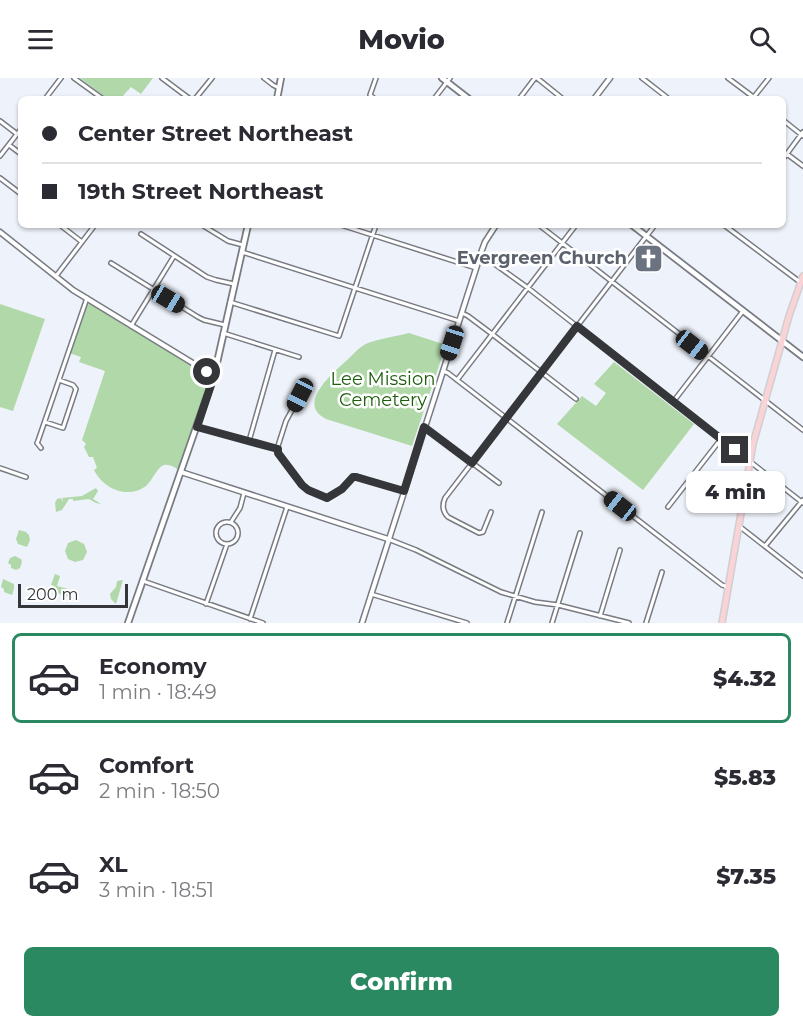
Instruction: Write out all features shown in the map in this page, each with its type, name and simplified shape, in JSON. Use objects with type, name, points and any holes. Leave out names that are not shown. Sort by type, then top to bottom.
[{"type":"main road","points":[[278,96],[281,78]]},
{"type":"main road","points":[[446,79],[466,96]]},
{"type":"main road","points":[[128,623],[214,376],[247,228]]},
{"type":"main road","points":[[636,228],[803,357]]},
{"type":"main road","points":[[722,623],[749,461],[793,300],[803,276]]},
{"type":"street","points":[[47,96],[62,78]]},
{"type":"street","points":[[74,78],[99,96]]},
{"type":"street","points":[[162,78],[186,96]]},
{"type":"street","points":[[197,96],[212,78]]},
{"type":"street","points":[[264,78],[279,88]]},
{"type":"street","points":[[371,96],[376,78]]},
{"type":"street","points":[[521,96],[536,78],[559,96]]},
{"type":"street","points":[[596,96],[610,78]]},
{"type":"street","points":[[642,78],[665,96]]},
{"type":"street","points":[[728,78],[751,96]]},
{"type":"street","points":[[756,96],[769,78]]},
{"type":"street","points":[[436,96],[446,79]]},
{"type":"street","points":[[0,121],[17,134],[0,156]]},
{"type":"street","points":[[786,122],[802,134],[787,154],[803,166]]},
{"type":"street","points":[[9,145],[18,152]]},
{"type":"street","points":[[0,178],[18,192]]},
{"type":"street","points":[[64,228],[82,242]]},
{"type":"street","points":[[55,276],[93,228]]},
{"type":"street","points":[[207,228],[228,241],[243,245]]},
{"type":"street","points":[[351,228],[476,268]]},
{"type":"street","points":[[230,302],[339,336],[375,228]]},
{"type":"street","points":[[362,623],[480,256],[485,242],[494,228]]},
{"type":"street","points":[[543,228],[803,430]]},
{"type":"street","points":[[457,380],[574,228]]},
{"type":"street","points":[[491,512],[482,534],[444,514],[443,508],[445,498],[653,228]]},
{"type":"street","points":[[729,229],[800,282]]},
{"type":"street","points":[[0,232],[55,276],[87,298],[214,376]]},
{"type":"street","points":[[141,234],[213,279],[234,285]]},
{"type":"street","points":[[242,252],[459,321]]},
{"type":"street","points":[[130,326],[174,256]]},
{"type":"street","points":[[480,256],[485,257],[528,288],[802,501],[765,546]]},
{"type":"street","points":[[111,263],[204,320],[225,325]]},
{"type":"street","points":[[41,448],[38,441],[87,298]]},
{"type":"street","points":[[673,402],[743,311]]},
{"type":"street","points":[[462,313],[576,399]]},
{"type":"street","points":[[223,333],[299,357]]},
{"type":"street","points":[[249,441],[275,350]]},
{"type":"street","points":[[443,371],[722,585],[729,587]]},
{"type":"street","points":[[45,422],[63,428],[76,389],[73,385],[59,380]]},
{"type":"street","points":[[300,395],[286,421],[278,453],[302,485],[326,498],[342,489],[353,477],[404,491]]},
{"type":"street","points":[[197,427],[278,449]]},
{"type":"street","points":[[424,427],[499,483]]},
{"type":"street","points":[[668,507],[721,439]]},
{"type":"street","points":[[0,468],[26,477]]},
{"type":"street","points":[[181,472],[388,539],[416,550],[494,590],[535,602],[558,605],[629,623]]},
{"type":"street","points":[[231,522],[240,508],[244,493]]},
{"type":"street","points":[[250,619],[287,507]]},
{"type":"street","points":[[507,623],[542,512]]},
{"type":"street","points":[[223,522],[231,522],[238,529],[238,537],[234,542],[226,544],[217,539],[216,529],[223,522]]},
{"type":"street","points":[[739,526],[803,576]]},
{"type":"street","points":[[552,623],[580,533]]},
{"type":"street","points":[[206,604],[226,544]]},
{"type":"street","points":[[600,616],[620,550]]},
{"type":"street","points":[[646,623],[662,572]]},
{"type":"street","points":[[143,581],[263,623]]},
{"type":"street","points":[[371,594],[467,623]]},
{"type":"green space","points":[[80,78],[153,78],[141,94],[131,87],[123,96],[104,96]]},
{"type":"green space","points":[[87,298],[214,376],[181,472],[164,465],[159,468],[146,486],[131,492],[116,490],[103,482],[94,470],[97,468],[93,457],[89,457],[84,447],[86,444],[82,440],[105,371],[79,362],[81,357],[69,353]]},
{"type":"green space","points":[[0,304],[45,319],[13,411],[0,407]]},
{"type":"green space","name":"Lee Mission Cemetery","points":[[409,333],[446,345],[412,446],[326,419],[318,413],[314,405],[315,397],[320,389],[359,348],[373,341]]},
{"type":"green space","points":[[614,362],[694,424],[643,490],[557,424],[582,396],[596,406],[606,393],[594,384]]},
{"type":"green space","points":[[96,488],[98,491],[93,499],[101,504],[89,499],[73,501],[69,499],[62,510],[56,512],[57,499],[61,498],[62,501],[62,498],[82,496]]},
{"type":"green space","points":[[19,530],[29,535],[30,540],[27,547],[18,544],[16,539]]},
{"type":"green space","points":[[76,540],[84,544],[87,552],[83,560],[75,562],[68,559],[65,551],[68,543]]},
{"type":"green space","points":[[15,556],[22,562],[20,568],[16,570],[8,563],[10,558]]},
{"type":"green space","points":[[55,574],[60,576],[57,586],[68,589],[72,597],[52,591],[53,585],[51,585]]},
{"type":"green space","points":[[3,579],[14,584],[12,595],[4,592],[1,587]]},
{"type":"green space","points":[[123,580],[116,604],[110,594],[116,587],[117,581]]},
{"type":"place","name":"Evergreen Church","points":[[648,258]]},
{"type":"route","points":[[207,372],[214,376],[197,427],[278,449],[278,453],[302,485],[327,498],[342,489],[353,477],[404,491],[424,427],[472,463],[577,326],[735,450]]}]
